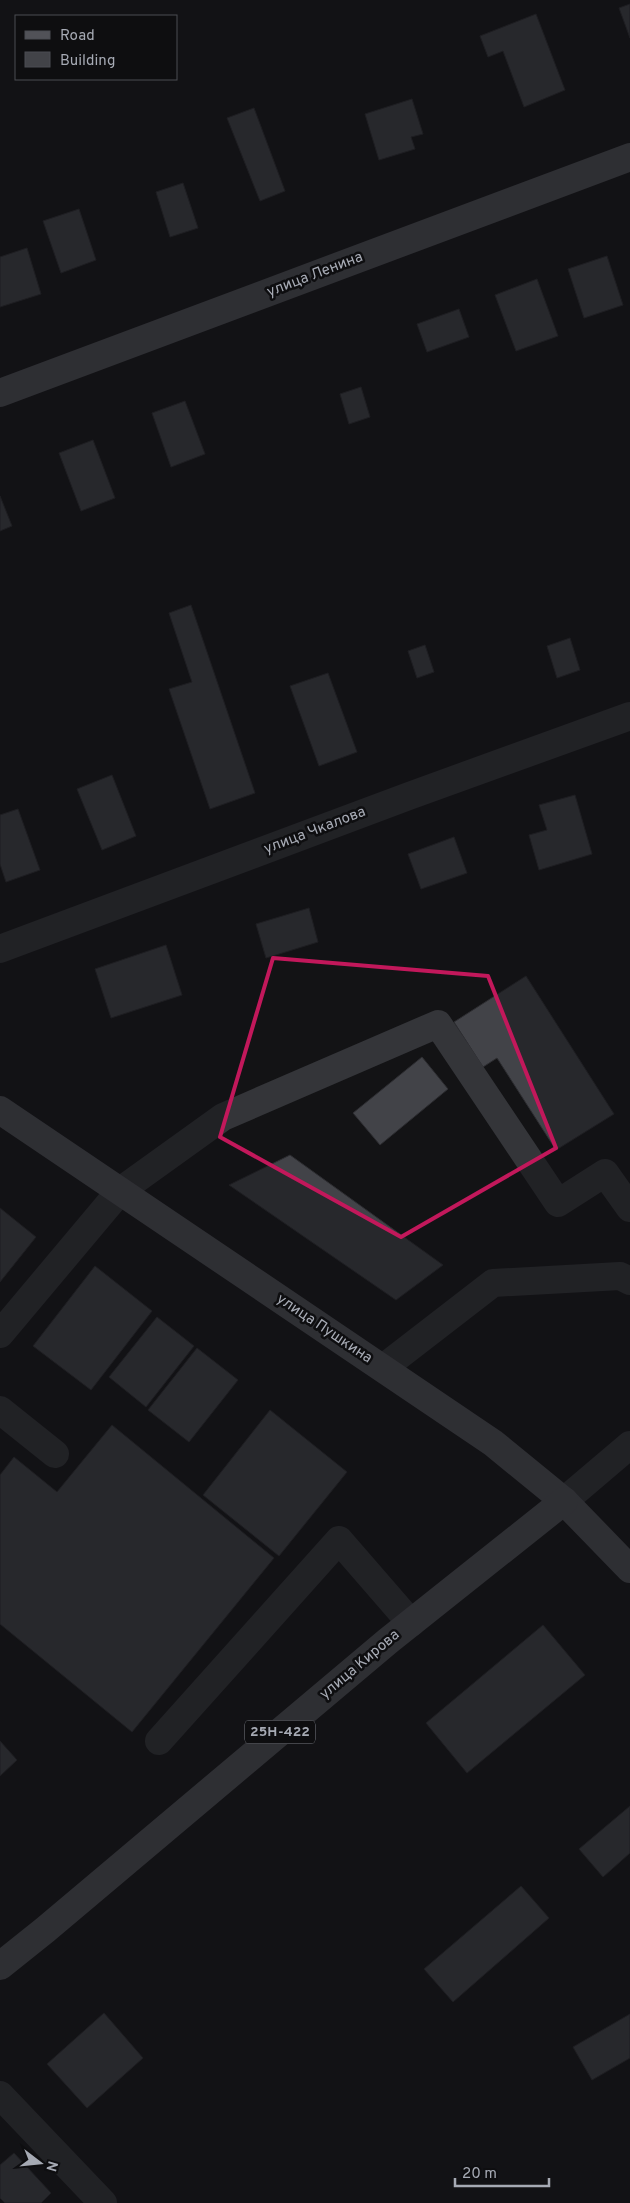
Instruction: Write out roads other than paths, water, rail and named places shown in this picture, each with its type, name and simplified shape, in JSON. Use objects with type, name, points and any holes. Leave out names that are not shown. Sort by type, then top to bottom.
[{"type":"main road","name":"улица Ленина","points":[[0,394],[630,157]]},
{"type":"main road","name":"улица Пушкина","points":[[0,1110],[493,1443],[564,1502],[630,1569]]},
{"type":"main road","name":"улица Кирова","points":[[0,1966],[411,1623],[564,1502]]},
{"type":"street","name":"улица Чкалова","points":[[0,949],[409,796],[630,716]]},
{"type":"street","points":[[0,1334],[120,1191],[222,1117],[438,1024],[558,1203],[605,1173],[630,1208]]},
{"type":"street","points":[[383,1368],[493,1283],[620,1276],[630,1281]]},
{"type":"street","points":[[0,1410],[55,1454]]},
{"type":"street","name":"улица Кирова","points":[[564,1502],[630,1445]]},
{"type":"street","points":[[159,1741],[339,1540],[411,1623]]},
{"type":"street","points":[[0,2095],[104,2203]]}]
